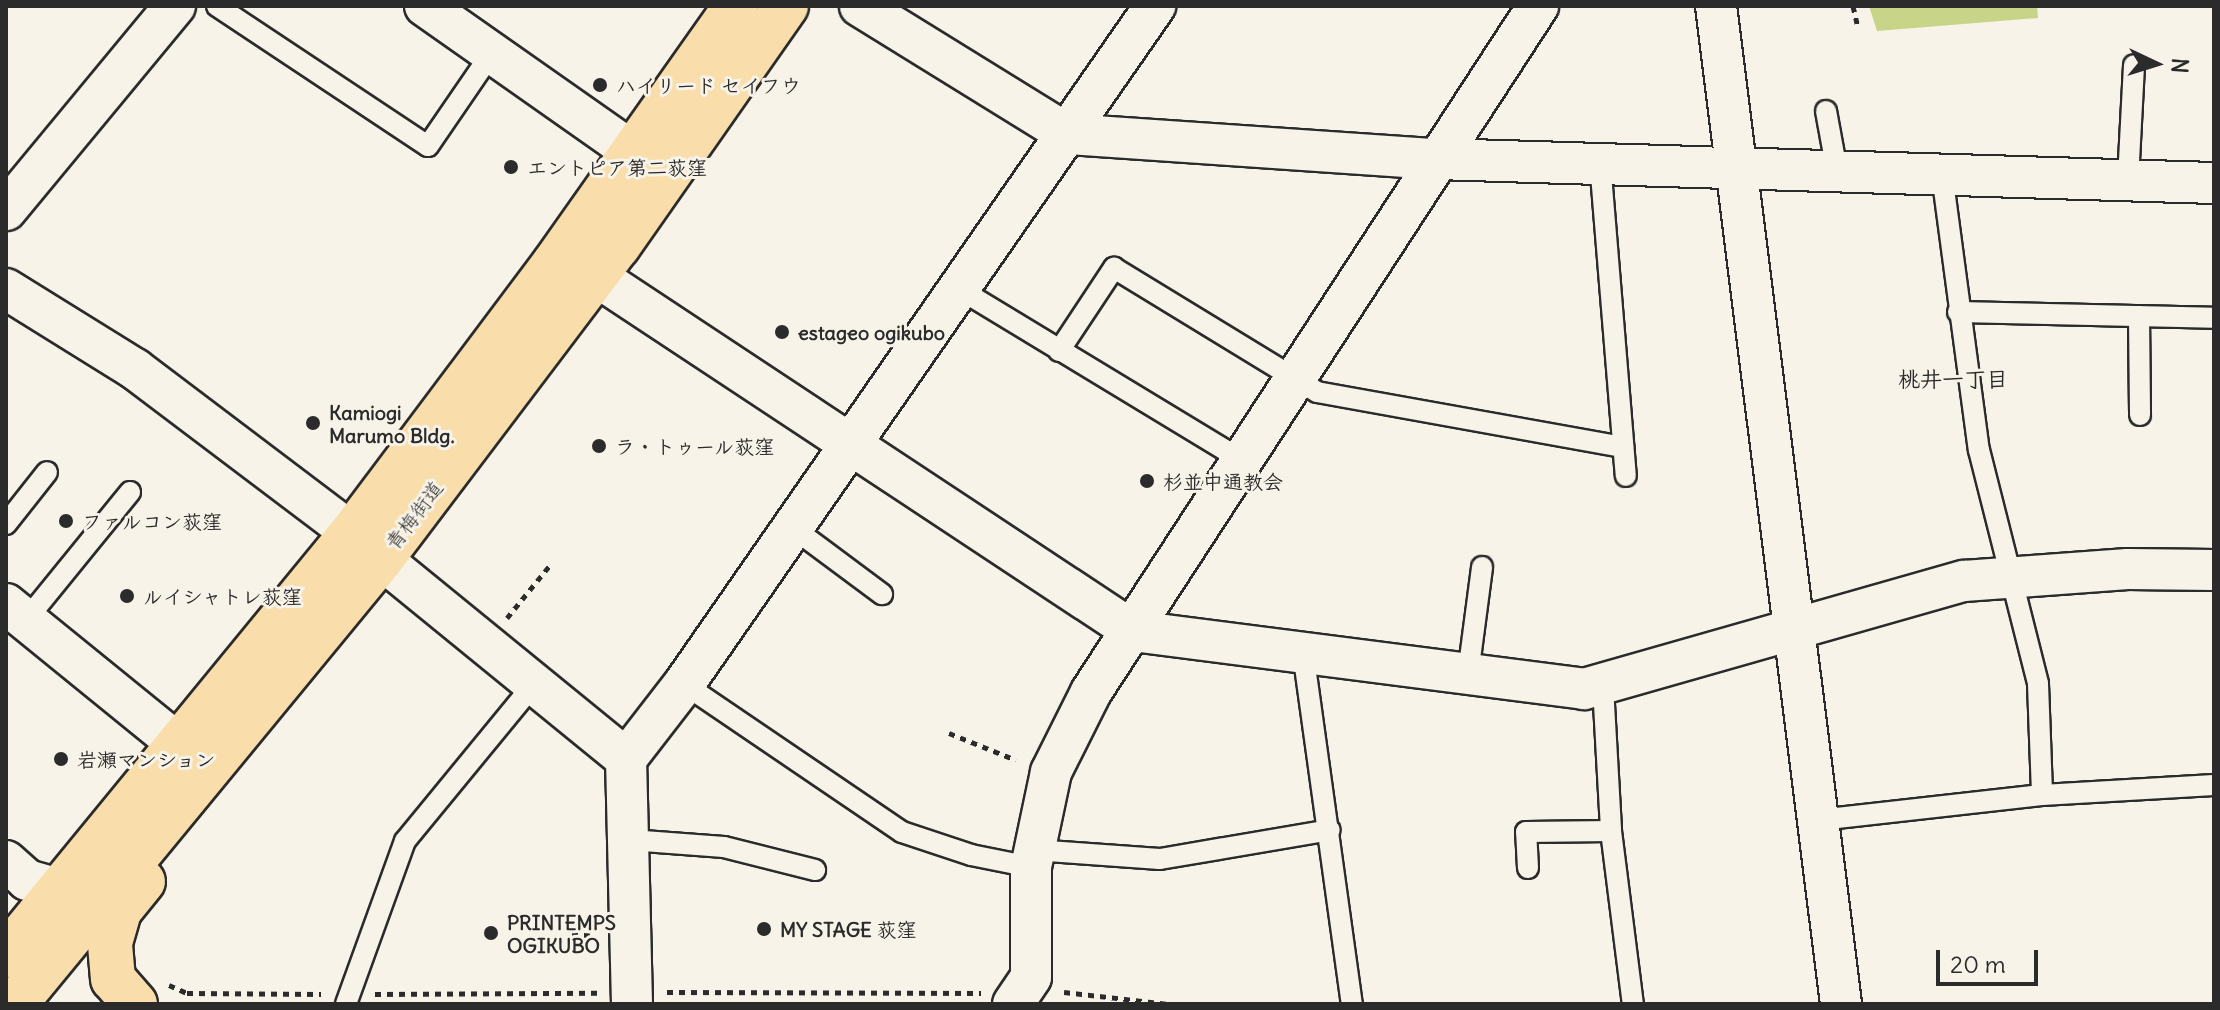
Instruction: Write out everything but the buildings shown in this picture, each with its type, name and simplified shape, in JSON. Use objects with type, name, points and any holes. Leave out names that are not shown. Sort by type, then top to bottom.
[{"type":"main road","name":"青梅街道","points":[[15,1004],[181,798],[367,546],[736,6]]},
{"type":"main road","name":"青梅街道","points":[[6,955],[176,742],[367,546],[596,276],[786,6]]},
{"type":"main road","points":[[135,1004],[113,979],[113,924],[174,842],[181,798]]},
{"type":"street","points":[[6,210],[175,6]]},
{"type":"street","points":[[425,6],[634,153]]},
{"type":"street","points":[[860,6],[1067,134],[1437,159],[2214,183]]},
{"type":"street","points":[[632,1004],[626,759],[684,684],[961,290],[1155,6]]},
{"type":"street","points":[[1013,1004],[1031,977],[1032,858],[1051,772],[1091,692],[1538,6]]},
{"type":"street","points":[[1716,6],[1841,1004]]},
{"type":"street","points":[[596,276],[852,442],[1133,631],[1584,689],[1964,581],[2128,569],[2214,570]]},
{"type":"street","points":[[6,289],[135,369],[367,546],[626,759]]},
{"type":"street","points":[[16,612],[176,742]]},
{"type":"street","points":[[6,861],[27,880],[58,889]]},
{"type":"lane","points":[[217,6],[428,146],[491,54]]},
{"type":"lane","points":[[2128,180],[2134,65]]},
{"type":"lane","points":[[1826,111],[1837,171]]},
{"type":"lane","points":[[1600,162],[1626,476]]},
{"type":"lane","points":[[1942,174],[1958,312],[1979,450],[2038,684],[2042,795]]},
{"type":"lane","points":[[1059,351],[1114,268],[1317,392],[1623,447]]},
{"type":"lane","points":[[961,290],[1243,461]]},
{"type":"lane","points":[[1958,312],[2214,318]]},
{"type":"lane","points":[[2139,316],[2140,415]]},
{"type":"lane","points":[[6,524],[47,472]]},
{"type":"lane","points":[[16,612],[130,492]]},
{"type":"lane","points":[[793,528],[882,594]]},
{"type":"lane","points":[[1468,674],[1482,567]]},
{"type":"lane","points":[[1303,652],[1352,1004]]},
{"type":"lane","points":[[346,1004],[405,841],[535,683]]},
{"type":"lane","points":[[684,684],[902,832],[971,855],[1160,859],[1330,830]]},
{"type":"lane","points":[[1603,686],[1611,831],[1633,1004]]},
{"type":"lane","points":[[1819,820],[2042,795],[2214,785]]},
{"type":"lane","points":[[1528,868],[1526,832],[1611,831]]},
{"type":"lane","points":[[630,840],[724,847],[815,870]]},
{"type":"path","points":[[1853,6],[1858,28]]},
{"type":"path","points":[[486,644],[550,565]]},
{"type":"path","points":[[949,733],[1051,772]]},
{"type":"green space","points":[[1869,6],[2037,6],[2038,18],[1877,31]]},
{"type":"place","name":"ハイリード セイフウ","points":[[600,85]]},
{"type":"place","name":"エントピア第二荻窪","points":[[511,167]]},
{"type":"place","name":"estageo ogikubo","points":[[782,332]]},
{"type":"place","name":"Kamiogi Marumo Bldg.","points":[[313,423]]},
{"type":"place","name":"ラ・トゥール荻窪","points":[[599,446]]},
{"type":"place","name":"杉並中通教会","points":[[1147,481]]},
{"type":"place","name":"ファルコン荻窪","points":[[66,521]]},
{"type":"place","name":"ルイシャトレ荻窪","points":[[127,596]]},
{"type":"place","name":"岩瀬マンション","points":[[61,759]]},
{"type":"place","name":"MY STAGE 荻窪","points":[[764,929]]},
{"type":"place","name":"PRINTEMPS OGIKUBO","points":[[491,933]]},
{"type":"district","name":"桃井一丁目","points":[[1953,380]]}]
